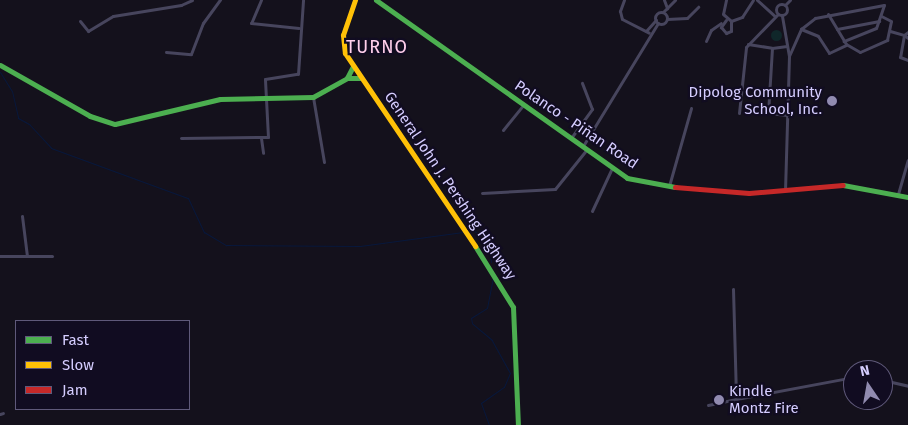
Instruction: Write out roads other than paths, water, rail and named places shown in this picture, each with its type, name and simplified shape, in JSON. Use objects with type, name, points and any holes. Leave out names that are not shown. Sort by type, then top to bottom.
[{"type":"main road","name":"General John J. Pershing Highway","points":[[355,0],[342,40],[353,66],[507,293],[512,307],[518,425]]},
{"type":"main road","name":"Polanco - Piñan Road","points":[[376,0],[612,168],[636,181],[749,193],[834,184],[908,197]]},
{"type":"main road","points":[[0,65],[90,116],[115,124],[213,100],[313,97],[347,78],[361,78]]},
{"type":"main road","points":[[347,78],[353,66]]},
{"type":"street","points":[[80,21],[88,31],[113,16],[181,5],[192,0]]},
{"type":"street","points":[[166,52],[191,54],[203,23],[220,0]]},
{"type":"street","points":[[261,0],[251,23],[299,28]]},
{"type":"street","points":[[181,138],[262,138],[269,136],[266,78],[298,74],[302,0]]},
{"type":"street","points":[[624,0],[620,11],[622,19],[648,32]]},
{"type":"street","points":[[664,0],[667,8]]},
{"type":"street","points":[[482,193],[555,189],[585,148],[648,32],[657,21],[657,14],[663,12],[674,0]]},
{"type":"street","points":[[722,23],[722,30],[726,33],[731,31],[729,21],[723,14],[726,0]]},
{"type":"street","points":[[706,41],[711,30],[722,23],[742,16],[753,0]]},
{"type":"street","points":[[757,0],[776,15],[782,16],[787,12],[785,5]]},
{"type":"street","points":[[739,112],[748,44],[776,15],[777,7],[785,5],[790,0]]},
{"type":"street","points":[[789,56],[801,29],[815,18],[884,4],[876,28],[829,53],[818,36],[801,29]]},
{"type":"street","points":[[657,21],[664,23],[668,19],[687,18],[698,7]]},
{"type":"street","points":[[663,12],[668,19]]},
{"type":"street","points":[[828,14],[845,43],[861,52],[886,42],[891,20],[881,16]]},
{"type":"street","points":[[782,16],[789,56],[785,188]]},
{"type":"street","points":[[837,29],[879,21]]},
{"type":"street","points":[[890,30],[908,38]]},
{"type":"street","points":[[908,32],[904,35],[900,57],[908,60]]},
{"type":"street","points":[[748,44],[772,48],[788,46]]},
{"type":"street","points":[[772,48],[768,113],[787,115]]},
{"type":"street","points":[[572,138],[592,109],[582,83]]},
{"type":"street","points":[[313,97],[324,162]]},
{"type":"street","points":[[503,130],[522,105]]},
{"type":"street","points":[[670,186],[691,108]]},
{"type":"street","points":[[262,138],[263,154]]},
{"type":"street","points":[[898,194],[908,160]]},
{"type":"street","points":[[592,211],[612,168]]},
{"type":"street","points":[[22,216],[27,256]]},
{"type":"street","points":[[0,256],[52,256]]},
{"type":"street","points":[[733,289],[736,399]]},
{"type":"street","points":[[708,405],[843,379]]},
{"type":"street","points":[[893,382],[908,386]]},
{"type":"waterway","points":[[0,72],[12,91],[18,118],[29,124],[51,148],[188,198],[204,232],[226,245],[360,246],[463,232]]},
{"type":"waterway","points":[[471,231],[475,231],[490,254],[491,262]]},
{"type":"waterway","points":[[489,425],[481,403],[504,387],[510,373],[492,340],[472,323],[471,318],[487,308],[493,278]]},
{"type":"place","name":"Dipolog Community School, Inc.","points":[[832,101]]},
{"type":"place","name":"Kindle Montz Fire","points":[[719,400]]},
{"type":"district","name":"TURNO","points":[[377,47]]}]
